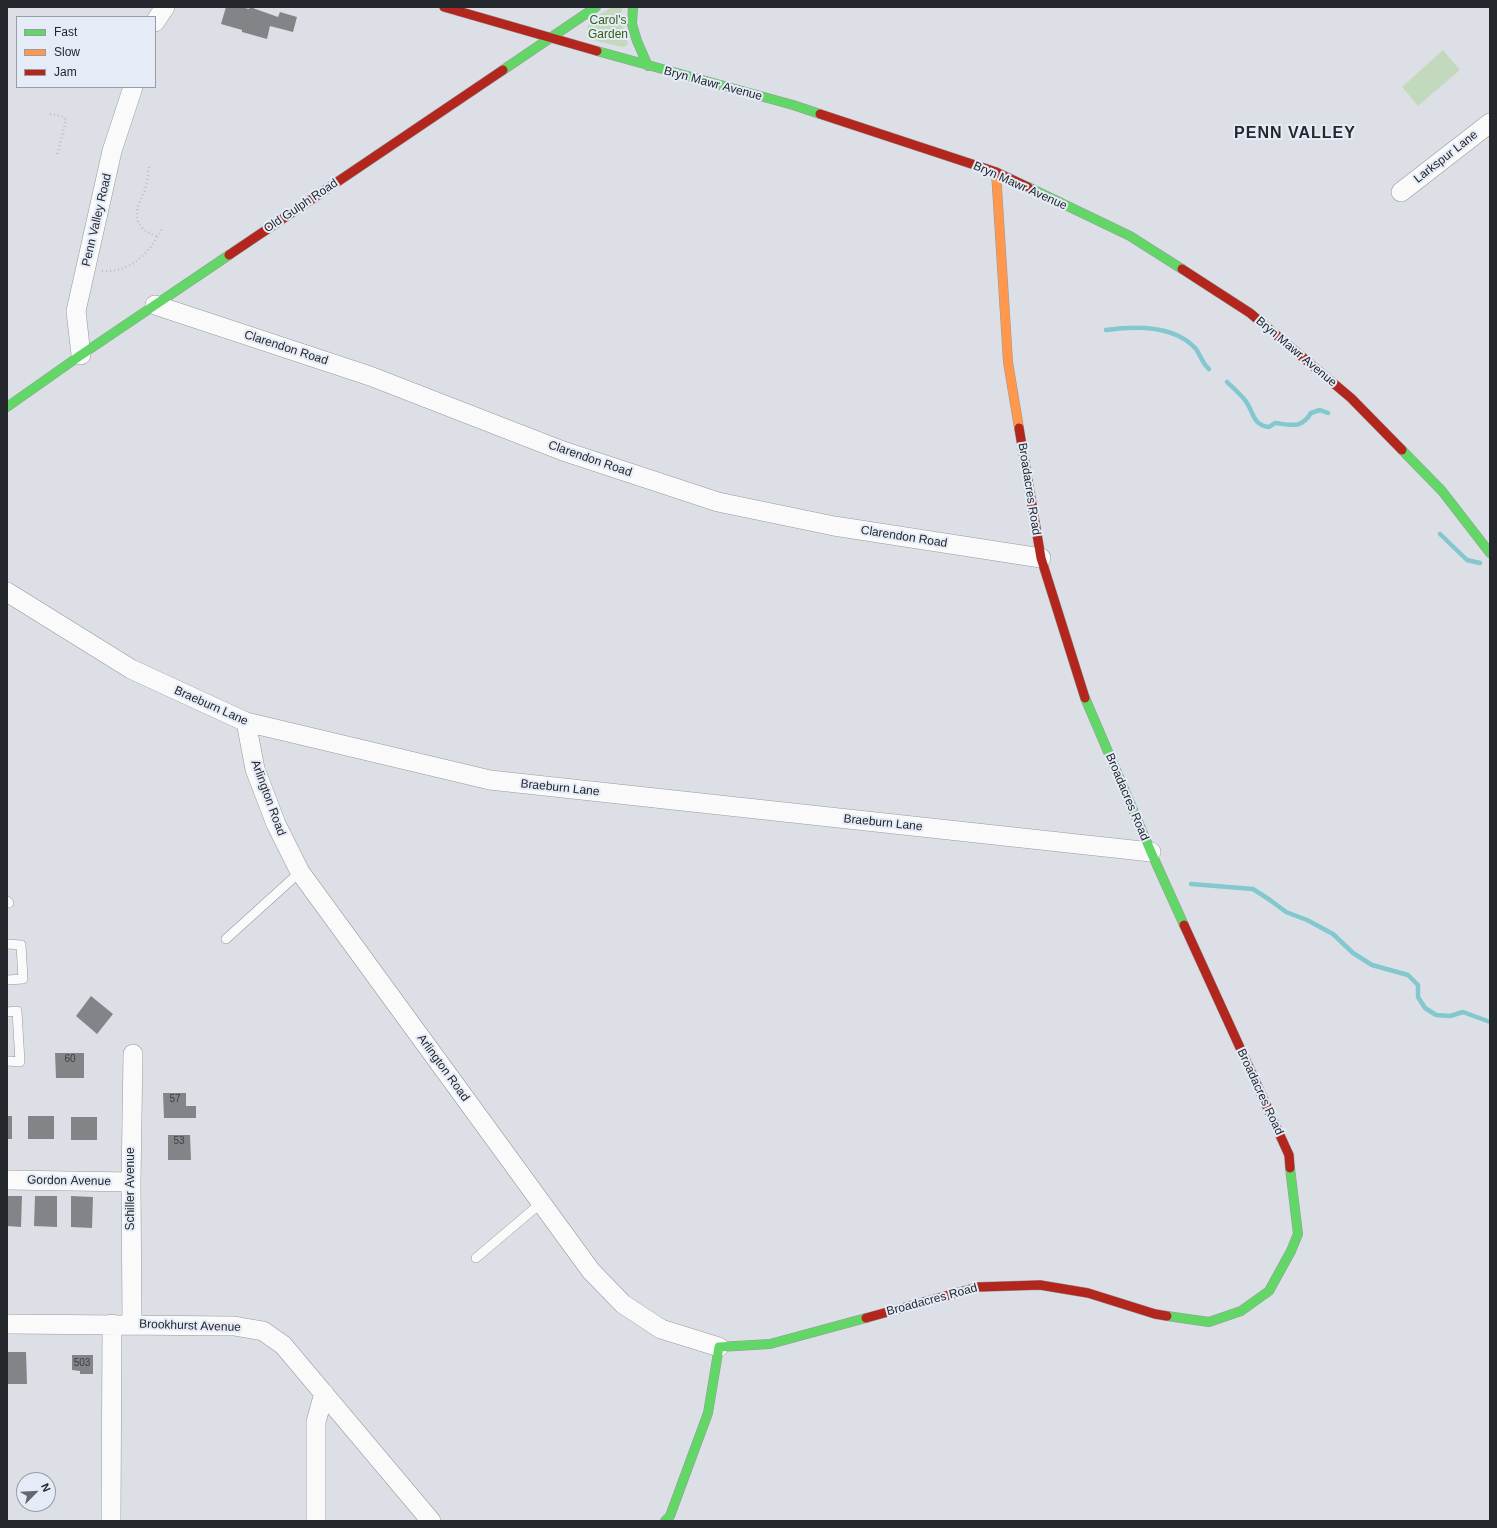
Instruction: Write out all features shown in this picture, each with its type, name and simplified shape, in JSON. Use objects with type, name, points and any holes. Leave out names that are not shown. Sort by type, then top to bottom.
[{"type":"street","points":[[156,20],[165,7]]},
{"type":"street","name":"Bryn Mawr Avenue","points":[[444,7],[648,66],[793,105],[996,172],[1130,236],[1250,312],[1351,398],[1442,491],[1490,553]]},
{"type":"street","name":"Old Gulph Road","points":[[7,407],[81,355],[596,7]]},
{"type":"street","points":[[633,7],[632,24],[637,41],[648,66]]},
{"type":"street","name":"Penn Valley Road","points":[[81,355],[76,310],[112,152],[133,88]]},
{"type":"street","name":"Larkspur Lane","points":[[1401,192],[1490,123]]},
{"type":"street","name":"Broadacres Road","points":[[719,1347],[770,1344],[978,1287],[1040,1285],[1088,1293],[1155,1314],[1208,1322],[1241,1311],[1269,1291],[1291,1251],[1298,1234],[1289,1155],[1151,852],[1086,702],[1040,558],[1008,362],[996,172]]},
{"type":"street","name":"Clarendon Road","points":[[155,305],[370,376],[563,450],[718,502],[834,526],[1040,558]]},
{"type":"street","name":"Braeburn Lane","points":[[7,592],[131,669],[246,722],[490,780],[1151,852]]},
{"type":"street","name":"Arlington Road","points":[[246,722],[255,769],[276,824],[300,872],[591,1271],[623,1304],[661,1329],[719,1347]]},
{"type":"street","name":"Schiller Avenue","points":[[132,1324],[131,1182],[133,1054]]},
{"type":"street","name":"Gordon Avenue","points":[[7,1180],[131,1182]]},
{"type":"street","name":"Brookhurst Avenue","points":[[7,1324],[234,1326],[263,1331],[283,1345],[431,1521]]},
{"type":"street","points":[[111,1521],[112,1324]]},
{"type":"street","points":[[665,1521],[670,1516],[708,1413],[719,1347]]},
{"type":"street","points":[[316,1521],[316,1422],[324,1392]]},
{"type":"lane","points":[[226,939],[300,872]]},
{"type":"lane","points":[[7,944],[21,945],[23,980],[7,980]]},
{"type":"lane","points":[[7,1012],[17,1012],[20,1062],[7,1061]]},
{"type":"lane","points":[[476,1258],[541,1202]]},
{"type":"path","points":[[50,114],[66,120],[57,156]]},
{"type":"path","points":[[149,167],[146,186],[140,198],[137,214],[138,223],[147,233],[158,237]]},
{"type":"path","points":[[85,269],[110,271],[128,266],[147,251],[158,237],[162,229]]},
{"type":"green space","name":"Carol's Garden","points":[[612,7],[622,7],[621,18],[628,45],[622,47],[589,39],[587,33],[593,20]]},
{"type":"green space","points":[[1443,50],[1460,70],[1418,106],[1402,87]]},
{"type":"building","points":[[226,7],[241,7],[249,9],[250,7],[278,17],[280,12],[297,17],[293,32],[270,26],[267,39],[221,24]]},
{"type":"building","points":[[91,996],[113,1014],[97,1034],[76,1016]]},
{"type":"building","points":[[55,1053],[84,1053],[84,1078],[56,1078]]},
{"type":"building","points":[[163,1093],[186,1093],[186,1106],[196,1106],[196,1118],[164,1118]]},
{"type":"building","points":[[7,1116],[12,1116],[12,1139],[7,1139]]},
{"type":"building","points":[[28,1116],[54,1116],[54,1139],[28,1139]]},
{"type":"building","points":[[71,1117],[97,1117],[97,1140],[71,1140]]},
{"type":"building","points":[[168,1135],[190,1135],[191,1160],[168,1160]]},
{"type":"building","points":[[7,1196],[22,1196],[21,1227],[7,1226]]},
{"type":"building","points":[[35,1196],[57,1196],[57,1227],[34,1226]]},
{"type":"building","points":[[71,1196],[93,1197],[92,1228],[71,1227]]},
{"type":"building","points":[[7,1352],[26,1352],[27,1384],[7,1384]]},
{"type":"building","points":[[72,1355],[93,1355],[93,1374],[80,1374],[80,1371],[72,1370]]},
{"type":"waterway","points":[[1106,330],[1141,328],[1166,331],[1177,335],[1196,349],[1209,369]]},
{"type":"waterway","points":[[1227,382],[1240,394],[1257,421],[1264,426],[1269,427],[1275,423],[1296,425],[1304,422],[1311,413],[1320,410],[1328,413]]},
{"type":"waterway","points":[[1440,534],[1467,560],[1480,563]]},
{"type":"waterway","points":[[1191,884],[1253,889],[1286,912],[1307,920],[1333,934],[1353,953],[1372,965],[1408,975],[1418,985],[1418,997],[1425,1008],[1436,1015],[1450,1016],[1463,1012],[1490,1022]]},
{"type":"traffic: fast","points":[[503,70],[596,7]]},
{"type":"traffic: fast","points":[[633,7],[632,24],[637,41],[648,66]]},
{"type":"traffic: fast","points":[[597,51],[793,105],[820,114]]},
{"type":"traffic: fast","points":[[1028,187],[1130,236],[1182,269]]},
{"type":"traffic: fast","points":[[7,407],[229,255]]},
{"type":"traffic: fast","points":[[1402,450],[1442,491],[1490,553]]},
{"type":"traffic: fast","points":[[1085,698],[1184,925]]},
{"type":"traffic: fast","points":[[1167,1316],[1209,1322],[1241,1311],[1269,1291],[1291,1251],[1298,1234],[1290,1168]]},
{"type":"traffic: fast","points":[[665,1521],[670,1516],[708,1413],[719,1347],[770,1344],[866,1318]]},
{"type":"traffic: slow","points":[[996,172],[1008,362],[1019,428]]},
{"type":"traffic: jam","points":[[444,7],[597,51]]},
{"type":"traffic: jam","points":[[229,255],[503,70]]},
{"type":"traffic: jam","points":[[820,114],[996,172],[1028,187]]},
{"type":"traffic: jam","points":[[1182,269],[1250,313],[1351,398],[1402,450]]},
{"type":"traffic: jam","points":[[1019,428],[1041,558],[1085,698]]},
{"type":"traffic: jam","points":[[1184,925],[1289,1155],[1290,1168]]},
{"type":"traffic: jam","points":[[866,1318],[978,1287],[1040,1285],[1088,1293],[1155,1314],[1167,1316]]},
{"type":"district","name":"PENN VALLEY","points":[[1295,134]]}]
